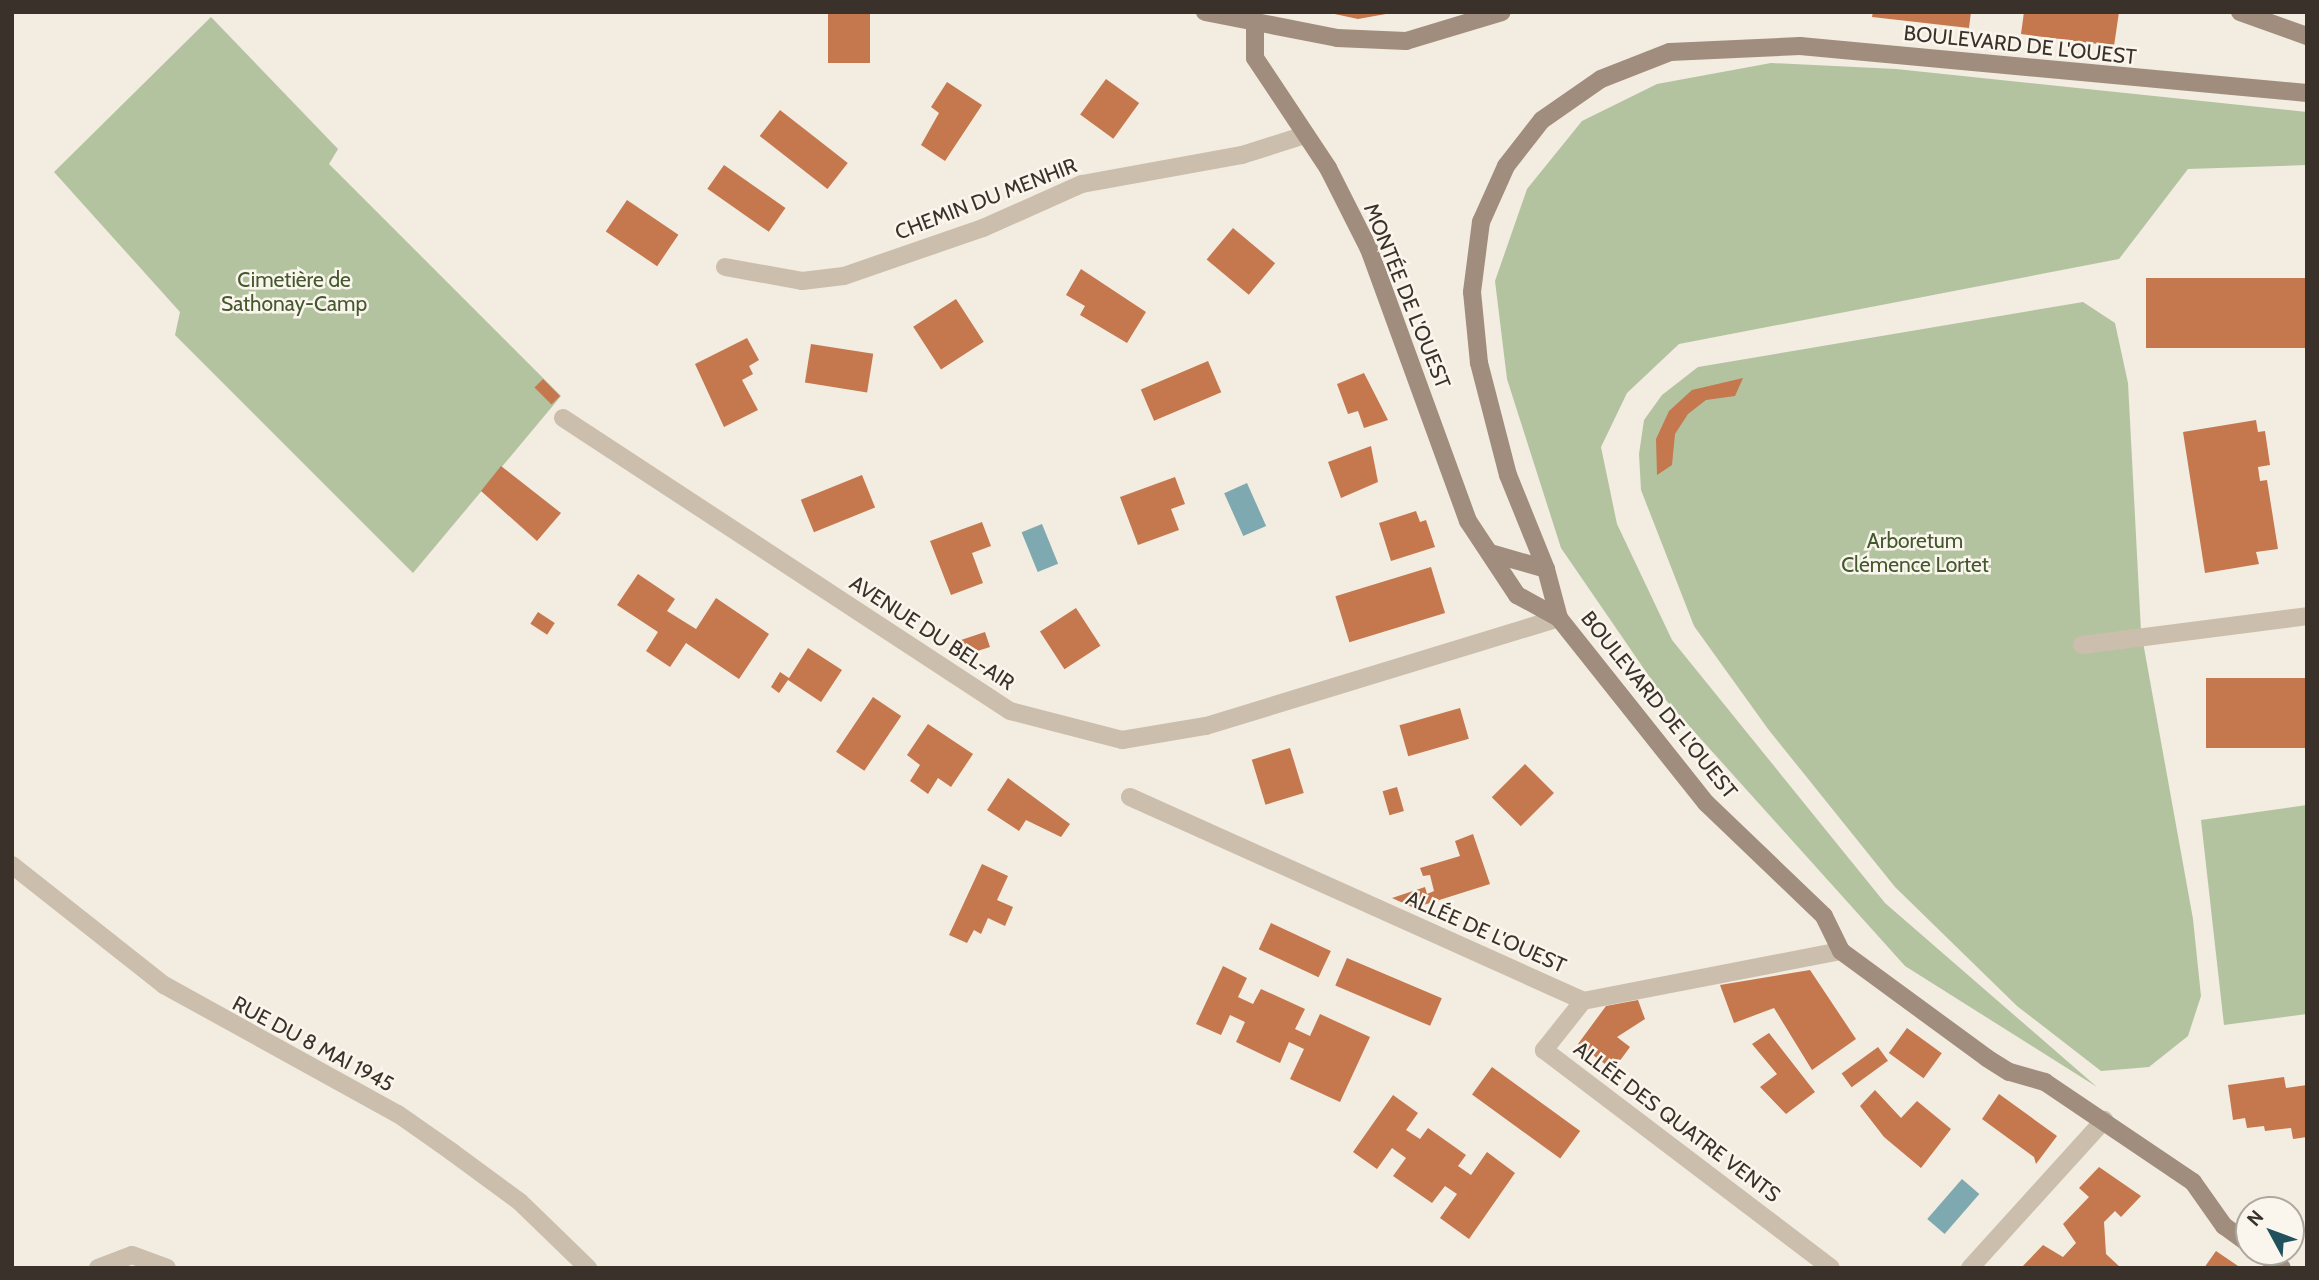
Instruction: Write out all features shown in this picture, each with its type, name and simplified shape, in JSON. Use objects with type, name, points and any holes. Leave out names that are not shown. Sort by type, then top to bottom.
[{"type":"street","points":[[1205,12],[1255,26],[1337,38],[1406,41],[1502,12]]},
{"type":"street","points":[[2240,12],[2307,36]]},
{"type":"street","name":"MONTÉE DE L'OUEST","points":[[1255,26],[1255,58],[1328,168],[1369,249],[1468,521],[1517,595],[1559,618]]},
{"type":"street","name":"BOULEVARD DE L'OUEST","points":[[2235,1234],[2224,1226],[2193,1182],[2045,1082],[2008,1072],[1841,951],[1824,916],[1706,803],[1559,618],[1546,569],[1508,475],[1479,363],[1472,292],[1481,222],[1506,166],[1542,120],[1601,79],[1670,52],[1800,46],[2307,93]]},
{"type":"street","name":"CHEMIN DU MENHIR","points":[[725,267],[802,281],[844,276],[984,228],[1082,184],[1242,155],[1305,135]]},
{"type":"street","name":"AVENUE DU BEL-AIR","points":[[563,418],[1010,711],[1122,740],[1206,726],[1559,618]]},
{"type":"street","points":[[1490,552],[1546,569]]},
{"type":"street","points":[[2082,645],[2307,616]]},
{"type":"street","name":"ALLÉE DE L'OUEST","points":[[1130,797],[1583,1001]]},
{"type":"street","name":"RUE DU 8 MAI 1945","points":[[12,865],[163,985],[398,1114],[520,1202],[588,1268]]},
{"type":"street","points":[[1583,1001],[1815,960],[1841,951]]},
{"type":"street","name":"ALLÉE DES QUATRE VENTS","points":[[1583,1001],[1544,1050],[1831,1268]]},
{"type":"street","points":[[1970,1268],[2104,1120]]},
{"type":"street","points":[[98,1267],[132,1255],[167,1268]]},
{"type":"green space","name":"Cimetière de Sathonay-Camp","points":[[211,17],[338,149],[329,164],[561,396],[413,573],[175,335],[180,312],[54,172]]},
{"type":"green space","points":[[1771,63],[1896,69],[2307,112],[2307,165],[2188,169],[2119,259],[1679,344],[1627,393],[1601,447],[1617,524],[1672,640],[1885,903],[2097,1087],[1905,966],[1664,698],[1561,548],[1507,379],[1495,281],[1527,189],[1582,121],[1657,84]]},
{"type":"green space","name":"Arboretum Clémence Lortet","points":[[2083,302],[2115,323],[2128,383],[2141,631],[2193,919],[2201,996],[2188,1036],[2149,1067],[2101,1071],[2017,1006],[1895,887],[1768,729],[1694,626],[1641,490],[1639,454],[1644,420],[1662,395],[1698,367]]},
{"type":"green space","points":[[2307,805],[2307,1014],[2224,1025],[2201,820]]},
{"type":"water","points":[[1247,483],[1266,526],[1243,536],[1224,493]]},
{"type":"water","points":[[1042,524],[1058,564],[1038,572],[1022,532]]},
{"type":"water","points":[[1962,1179],[1979,1194],[1945,1234],[1927,1219]]},
{"type":"building","points":[[828,12],[870,12],[870,63],[828,63]]},
{"type":"building","points":[[1330,12],[1397,12],[1358,19],[1330,13]]},
{"type":"building","points":[[1873,12],[1971,12],[1969,28],[1872,17]]},
{"type":"building","points":[[2024,12],[2119,12],[2114,46],[2021,34]]},
{"type":"building","points":[[1106,79],[1139,103],[1113,139],[1080,115]]},
{"type":"building","points":[[947,82],[982,105],[945,161],[921,145],[939,113],[931,107]]},
{"type":"building","points":[[780,110],[848,163],[827,189],[760,136]]},
{"type":"building","points":[[724,165],[785,208],[769,232],[707,189]]},
{"type":"building","points":[[627,200],[678,235],[657,266],[606,232]]},
{"type":"building","points":[[1233,228],[1275,263],[1249,295],[1207,259]]},
{"type":"building","points":[[1081,269],[1146,312],[1127,343],[1080,315],[1085,306],[1066,295]]},
{"type":"building","points":[[2146,278],[2307,278],[2307,348],[2146,348]]},
{"type":"building","points":[[956,299],[984,342],[941,370],[913,327]]},
{"type":"building","points":[[747,338],[759,360],[749,366],[753,374],[742,380],[758,410],[724,427],[695,364]]},
{"type":"building","points":[[811,344],[873,354],[867,392],[805,383]]},
{"type":"building","points":[[1208,361],[1221,392],[1154,421],[1141,390]]},
{"type":"building","points":[[1364,373],[1388,420],[1364,428],[1358,411],[1348,414],[1337,384]]},
{"type":"building","points":[[1743,378],[1735,396],[1706,400],[1688,414],[1675,434],[1672,465],[1657,475],[1656,439],[1669,411],[1692,390]]},
{"type":"building","points":[[543,379],[560,396],[551,404],[535,387]]},
{"type":"building","points":[[2256,420],[2258,432],[2265,431],[2270,465],[2258,467],[2260,481],[2267,480],[2278,549],[2256,552],[2259,564],[2205,573],[2183,432]]},
{"type":"building","points":[[1371,446],[1378,482],[1341,498],[1328,462]]},
{"type":"building","points":[[501,466],[561,513],[537,541],[481,491]]},
{"type":"building","points":[[862,475],[875,507],[814,532],[801,500]]},
{"type":"building","points":[[1175,477],[1185,504],[1171,509],[1179,530],[1138,545],[1120,497]]},
{"type":"building","points":[[1416,511],[1420,522],[1426,520],[1435,547],[1391,561],[1379,523]]},
{"type":"building","points":[[982,522],[991,546],[972,553],[983,583],[951,595],[930,541]]},
{"type":"building","points":[[1431,567],[1445,613],[1349,642],[1335,596]]},
{"type":"building","points":[[638,574],[675,599],[667,611],[696,629],[716,598],[769,634],[739,679],[686,643],[670,667],[646,651],[658,632],[617,605]]},
{"type":"building","points":[[1076,608],[1101,646],[1064,669],[1040,631]]},
{"type":"building","points":[[538,612],[555,623],[547,635],[530,624]]},
{"type":"building","points":[[985,632],[990,647],[968,654],[952,643]]},
{"type":"building","points":[[808,648],[842,670],[821,702],[788,680],[779,693],[771,687],[780,672],[789,678]]},
{"type":"building","points":[[2206,678],[2307,678],[2307,748],[2206,748]]},
{"type":"building","points":[[873,697],[901,716],[864,771],[836,752]]},
{"type":"building","points":[[1460,708],[1469,739],[1408,756],[1399,725]]},
{"type":"building","points":[[928,724],[973,754],[951,787],[938,778],[928,794],[910,781],[920,765],[907,755]]},
{"type":"building","points":[[1290,748],[1304,793],[1265,805],[1252,760]]},
{"type":"building","points":[[1525,764],[1554,793],[1521,826],[1492,797]]},
{"type":"building","points":[[1008,778],[1070,824],[1061,837],[1026,820],[1019,831],[987,810]]},
{"type":"building","points":[[1397,787],[1404,811],[1389,815],[1383,791]]},
{"type":"building","points":[[1473,834],[1490,884],[1414,908],[1392,898],[1425,887],[1427,894],[1434,891],[1430,875],[1423,876],[1420,868],[1460,856],[1455,841]]},
{"type":"building","points":[[982,864],[1008,876],[997,900],[1013,907],[1005,926],[988,918],[981,934],[974,930],[967,943],[949,935]]},
{"type":"building","points":[[1271,923],[1331,951],[1319,977],[1259,949]]},
{"type":"building","points":[[1347,958],[1442,998],[1430,1026],[1335,986]]},
{"type":"building","points":[[1223,966],[1247,978],[1238,997],[1253,1004],[1261,989],[1305,1009],[1295,1029],[1310,1036],[1320,1014],[1370,1037],[1340,1102],[1290,1079],[1304,1049],[1289,1042],[1280,1063],[1236,1042],[1245,1022],[1230,1015],[1221,1035],[1196,1024]]},
{"type":"building","points":[[1810,970],[1856,1039],[1812,1070],[1774,1008],[1734,1023],[1720,985]]},
{"type":"building","points":[[1638,1000],[1645,1019],[1617,1037],[1630,1047],[1613,1070],[1578,1044],[1606,1006]]},
{"type":"building","points":[[1907,1028],[1942,1053],[1924,1078],[1889,1053]]},
{"type":"building","points":[[1769,1033],[1815,1092],[1786,1114],[1760,1087],[1777,1074],[1752,1044]]},
{"type":"building","points":[[1878,1047],[1888,1061],[1852,1087],[1842,1073]]},
{"type":"building","points":[[1492,1067],[1580,1131],[1560,1159],[1472,1095]]},
{"type":"building","points":[[2284,1077],[2286,1088],[2307,1085],[2307,1137],[2293,1139],[2291,1128],[2265,1131],[2264,1126],[2247,1128],[2245,1118],[2233,1120],[2228,1085]]},
{"type":"building","points":[[1875,1090],[1901,1118],[1917,1101],[1951,1129],[1921,1168],[1884,1137],[1860,1106]]},
{"type":"building","points":[[1999,1094],[2057,1136],[2036,1164],[2034,1157],[1982,1119]]},
{"type":"building","points":[[1393,1095],[1418,1113],[1406,1130],[1420,1139],[1428,1128],[1466,1155],[1458,1166],[1471,1175],[1487,1152],[1515,1173],[1469,1239],[1440,1218],[1457,1194],[1445,1186],[1432,1203],[1393,1176],[1406,1158],[1392,1148],[1377,1169],[1353,1152]]},
{"type":"building","points":[[2099,1167],[2141,1196],[2121,1217],[2115,1211],[2104,1222],[2106,1254],[2121,1268],[2021,1268],[2043,1245],[2063,1257],[2076,1243],[2063,1224],[2089,1197],[2079,1188]]},
{"type":"building","points":[[2216,1251],[2241,1268],[2204,1268]]}]
